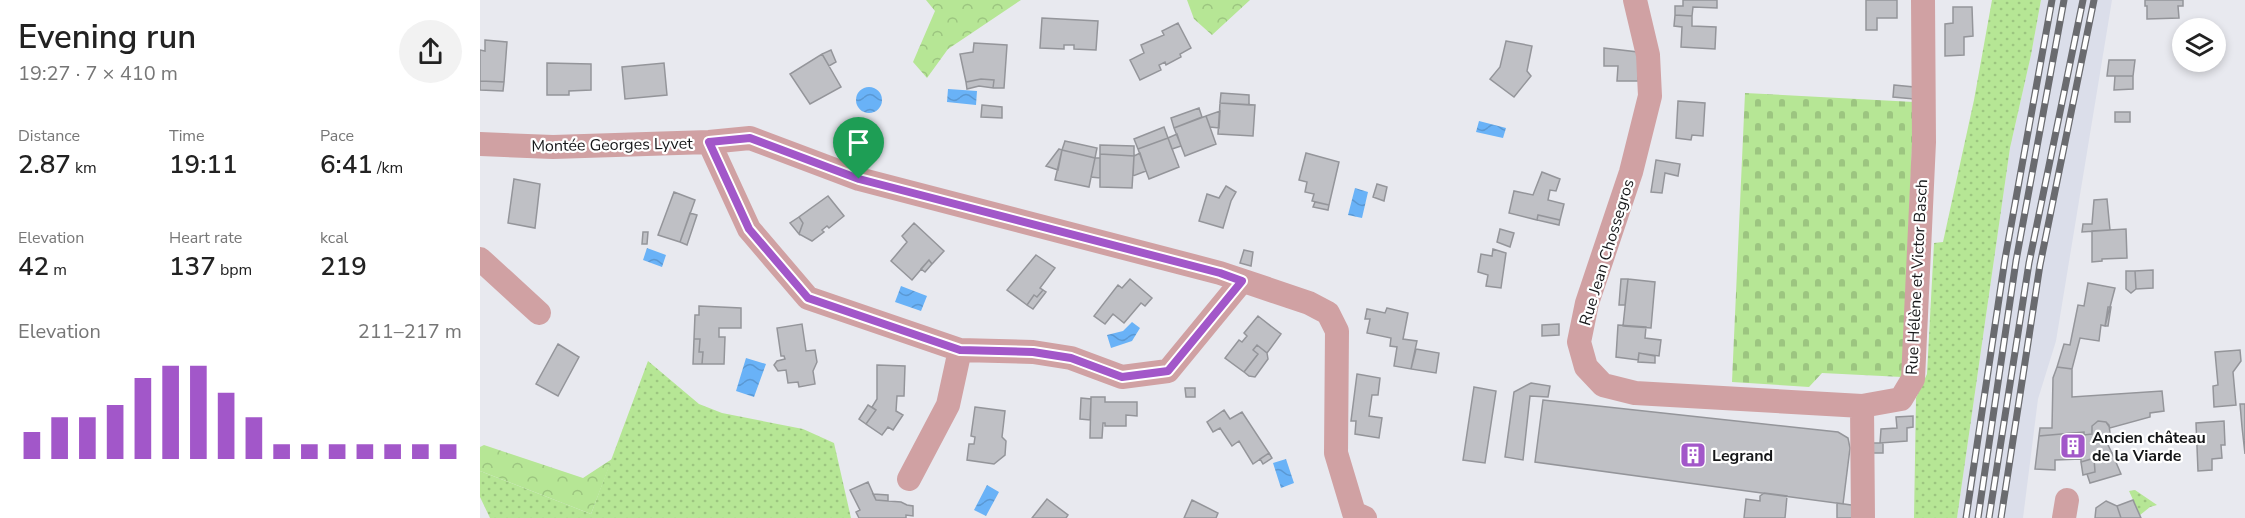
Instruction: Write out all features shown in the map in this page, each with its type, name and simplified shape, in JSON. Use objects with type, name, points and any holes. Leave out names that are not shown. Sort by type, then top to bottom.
[{"type":"street","name":"Rue Jean Chossegros","points":[[1635,0],[1648,55],[1650,96],[1630,172],[1587,303],[1579,342],[1586,367],[1603,385],[1635,393],[1862,406]]},
{"type":"street","name":"Rue Hélène et Victor Basch","points":[[1862,406],[1901,399],[1913,379],[1924,142],[1923,0]]},
{"type":"street","name":"Montée Georges Lyvet","points":[[480,144],[553,147],[709,142],[750,138],[859,179],[1220,273],[1309,303],[1328,313],[1337,332],[1336,453],[1354,513],[1365,518]]},
{"type":"street","points":[[709,142],[749,229],[808,298],[960,350],[1033,352],[1071,358],[1122,377],[1168,371],[1242,281]]},
{"type":"street","points":[[480,259],[539,313]]},
{"type":"street","points":[[909,479],[948,405],[960,350]]},
{"type":"street","points":[[1862,406],[1863,518]]},
{"type":"shaded area","points":[[2041,0],[2112,0],[2056,341],[2038,399],[2023,518],[1957,518],[2010,148]]},
{"type":"green space","points":[[926,0],[1021,0],[948,49],[927,78],[913,62],[935,11]]},
{"type":"green space","points":[[1187,0],[1250,0],[1212,35],[1194,19]]},
{"type":"green space","points":[[1992,0],[2041,0],[2010,148],[1957,518],[1914,518],[1916,398],[1927,374],[1934,243],[1943,242],[1974,100]]},
{"type":"green space","points":[[1745,93],[1914,102],[1902,377],[1822,373],[1809,387],[1732,382]]},
{"type":"green space","points":[[648,361],[699,404],[722,413],[803,429],[834,443],[851,518],[490,518],[480,497],[480,471],[591,514]]},
{"type":"green space","points":[[484,445],[583,478],[612,459],[591,514],[480,471],[480,447]]},
{"type":"green space","points":[[2135,490],[2157,505],[2150,507],[2140,515],[2129,491]]},
{"type":"water","points":[[869,87],[878,91],[882,100],[878,109],[869,113],[860,109],[856,100],[860,91]]},
{"type":"water","points":[[948,89],[977,91],[976,105],[947,102]]},
{"type":"water","points":[[1479,121],[1506,128],[1503,138],[1476,132]]},
{"type":"water","points":[[1355,188],[1368,192],[1362,218],[1348,215]]},
{"type":"water","points":[[647,248],[666,255],[662,267],[643,260]]},
{"type":"water","points":[[901,286],[927,296],[921,311],[895,302]]},
{"type":"water","points":[[1132,322],[1140,328],[1132,341],[1111,348],[1107,335],[1123,331]]},
{"type":"water","points":[[746,358],[766,364],[754,397],[736,391]]},
{"type":"water","points":[[1286,459],[1294,483],[1281,488],[1273,463]]},
{"type":"water","points":[[987,485],[999,492],[986,516],[974,510]]},
{"type":"building","points":[[1683,0],[1717,0],[1717,8],[1693,7],[1692,16],[1675,15],[1675,6],[1683,6]]},
{"type":"building","points":[[1866,0],[1897,0],[1897,18],[1877,18],[1877,30],[1866,30]]},
{"type":"building","points":[[2145,0],[2183,0],[2183,6],[2178,6],[2179,18],[2147,19],[2147,6],[2145,6]]},
{"type":"building","points":[[1953,7],[1972,7],[1973,36],[1964,37],[1964,55],[1945,56],[1945,24],[1953,23]]},
{"type":"building","points":[[1675,15],[1692,16],[1692,26],[1716,27],[1715,49],[1681,47],[1682,27],[1674,26]]},
{"type":"building","points":[[1042,18],[1098,21],[1096,50],[1074,49],[1074,45],[1064,45],[1064,49],[1040,48]]},
{"type":"building","points":[[1178,23],[1191,48],[1180,54],[1181,57],[1166,65],[1165,62],[1159,65],[1161,70],[1140,80],[1130,60],[1144,53],[1141,45],[1164,35],[1162,31]]},
{"type":"building","points":[[485,40],[507,42],[504,82],[480,81],[480,50],[485,51]]},
{"type":"building","points":[[1506,41],[1532,46],[1527,71],[1531,76],[1514,97],[1490,79],[1500,67]]},
{"type":"building","points":[[974,43],[1007,45],[1004,88],[993,88],[994,80],[981,79],[966,82],[960,54],[973,52]]},
{"type":"building","points":[[1604,48],[1638,52],[1638,81],[1617,81],[1618,66],[1604,66]]},
{"type":"building","points":[[831,50],[836,62],[829,66],[822,54]]},
{"type":"building","points":[[822,54],[841,87],[810,104],[790,74]]},
{"type":"building","points":[[2109,60],[2135,60],[2133,76],[2107,76]]},
{"type":"building","points":[[547,63],[591,64],[591,90],[569,91],[569,95],[547,95]]},
{"type":"building","points":[[664,63],[667,95],[625,99],[622,67]]},
{"type":"building","points":[[2115,76],[2133,76],[2133,89],[2114,90]]},
{"type":"building","points":[[981,79],[994,80],[993,88],[979,86],[967,89],[966,82]]},
{"type":"building","points":[[480,81],[504,82],[503,91],[480,90]]},
{"type":"building","points":[[1894,85],[1914,87],[1914,99],[1893,97]]},
{"type":"building","points":[[1221,93],[1249,95],[1249,105],[1220,103]]},
{"type":"building","points":[[1678,101],[1705,103],[1703,136],[1692,135],[1691,140],[1676,138]]},
{"type":"building","points":[[1220,103],[1255,105],[1253,136],[1218,134]]},
{"type":"building","points":[[982,105],[1002,107],[1002,118],[981,117]]},
{"type":"building","points":[[1199,108],[1202,117],[1174,128],[1171,118]]},
{"type":"building","points":[[1220,111],[1219,128],[1210,127],[1206,116]]},
{"type":"building","points":[[2115,112],[2130,112],[2130,122],[2115,122]]},
{"type":"building","points":[[1206,116],[1216,144],[1185,156],[1174,128]]},
{"type":"building","points":[[1164,127],[1168,138],[1138,149],[1134,139]]},
{"type":"building","points":[[1177,134],[1181,146],[1172,149],[1168,138]]},
{"type":"building","points":[[1168,138],[1179,167],[1149,179],[1138,149]]},
{"type":"building","points":[[1065,141],[1097,148],[1095,158],[1062,150]]},
{"type":"building","points":[[1100,145],[1134,146],[1134,156],[1100,154]]},
{"type":"building","points":[[1059,149],[1062,150],[1058,170],[1046,166]]},
{"type":"building","points":[[1062,150],[1095,158],[1089,187],[1055,180]]},
{"type":"building","points":[[1140,153],[1146,171],[1133,176],[1134,156]]},
{"type":"building","points":[[1306,153],[1339,162],[1329,205],[1312,201],[1314,194],[1305,192],[1307,182],[1299,180]]},
{"type":"building","points":[[1100,154],[1134,156],[1132,188],[1100,187]]},
{"type":"building","points":[[1095,158],[1100,158],[1100,178],[1091,177]]},
{"type":"building","points":[[1656,160],[1680,164],[1678,176],[1665,173],[1662,193],[1651,192]]},
{"type":"building","points":[[1542,172],[1560,179],[1556,191],[1550,190],[1548,200],[1564,204],[1560,220],[1538,215],[1537,220],[1509,213],[1514,191],[1533,195]]},
{"type":"building","points":[[514,179],[540,184],[535,228],[508,223]]},
{"type":"building","points":[[1377,184],[1387,187],[1384,201],[1373,197]]},
{"type":"building","points":[[1226,186],[1236,192],[1223,228],[1199,221],[1207,194],[1219,198]]},
{"type":"building","points":[[674,192],[695,200],[680,242],[658,235]]},
{"type":"building","points":[[828,196],[844,216],[829,228],[827,226],[822,230],[824,232],[812,241],[799,234],[803,223],[799,217]]},
{"type":"building","points":[[2107,199],[2110,230],[2082,232],[2083,224],[2092,224],[2094,200]]},
{"type":"building","points":[[1315,202],[1329,205],[1328,210],[1313,207]]},
{"type":"building","points":[[690,213],[697,215],[687,245],[680,242]]},
{"type":"building","points":[[1538,215],[1560,220],[1559,225],[1537,220]]},
{"type":"building","points":[[799,217],[803,223],[799,234],[790,223]]},
{"type":"building","points":[[914,223],[944,251],[932,264],[929,260],[912,280],[891,261],[907,242],[902,236]]},
{"type":"building","points":[[1500,229],[1514,233],[1510,247],[1497,242]]},
{"type":"building","points":[[2126,229],[2127,258],[2102,259],[2102,261],[2092,262],[2092,231]]},
{"type":"building","points":[[643,232],[648,232],[647,244],[642,244]]},
{"type":"building","points":[[1493,249],[1506,253],[1501,288],[1486,286],[1488,275],[1478,272],[1481,254],[1492,256]]},
{"type":"building","points":[[1244,250],[1253,252],[1251,266],[1240,263]]},
{"type":"building","points":[[1036,255],[1055,268],[1040,288],[1043,290],[1037,297],[1034,295],[1027,305],[1007,290]]},
{"type":"building","points":[[929,260],[932,264],[925,272],[921,269]]},
{"type":"building","points":[[2153,270],[2153,288],[2136,289],[2135,271]]},
{"type":"building","points":[[2126,271],[2135,271],[2136,289],[2131,293],[2126,289]]},
{"type":"building","points":[[1130,279],[1152,298],[1145,306],[1141,303],[1124,323],[1113,314],[1105,324],[1094,316],[1118,285],[1122,288]]},
{"type":"building","points":[[1621,279],[1628,279],[1625,305],[1619,305]]},
{"type":"building","points":[[1628,279],[1655,282],[1651,328],[1623,326]]},
{"type":"building","points":[[2088,283],[2115,288],[2105,326],[2101,325],[2099,341],[2080,338],[2072,369],[2057,367],[2064,344],[2070,345],[2078,305],[2084,306]]},
{"type":"building","points":[[1043,290],[1046,292],[1033,309],[1027,305],[1034,295],[1037,297]]},
{"type":"building","points":[[699,306],[741,308],[741,328],[719,328],[719,337],[725,337],[724,364],[702,364],[703,352],[699,352],[700,339],[694,339],[695,315],[699,315]]},
{"type":"building","points":[[2108,307],[2111,307],[2108,326],[2105,326]]},
{"type":"building","points":[[1387,308],[1408,313],[1403,339],[1417,341],[1411,369],[1394,366],[1397,347],[1390,346],[1391,338],[1367,333],[1370,319],[1365,319],[1367,309],[1385,313]]},
{"type":"building","points":[[1258,316],[1281,334],[1267,353],[1257,345],[1253,350],[1258,354],[1244,372],[1225,358],[1239,340],[1242,342],[1247,336],[1244,333]]},
{"type":"building","points":[[802,324],[806,351],[815,350],[817,362],[813,371],[815,384],[799,387],[798,382],[788,383],[786,370],[778,371],[774,365],[777,361],[785,359],[781,356],[777,328]]},
{"type":"building","points":[[1559,324],[1559,335],[1542,336],[1542,325]]},
{"type":"building","points":[[1618,325],[1646,327],[1645,338],[1661,340],[1659,356],[1639,353],[1638,360],[1616,357]]},
{"type":"building","points":[[694,339],[700,339],[699,352],[703,352],[702,364],[693,364]]},
{"type":"building","points":[[558,344],[579,357],[558,396],[536,384]]},
{"type":"building","points":[[1257,345],[1267,353],[1268,359],[1255,377],[1244,372],[1258,354],[1253,350]]},
{"type":"building","points":[[1416,349],[1439,353],[1436,373],[1411,369]]},
{"type":"building","points":[[2240,350],[2241,361],[2233,372],[2236,405],[2214,407],[2213,386],[2218,385],[2215,352]]},
{"type":"building","points":[[1639,353],[1655,356],[1655,363],[1638,362]]},
{"type":"building","points":[[877,365],[905,366],[904,396],[897,396],[896,411],[903,415],[893,430],[888,427],[882,435],[866,424],[876,410],[872,407],[877,399]]},
{"type":"building","points":[[2057,367],[2072,369],[2072,397],[2162,391],[2164,411],[2150,413],[2150,417],[2110,428],[2106,422],[2098,421],[2092,426],[2092,434],[2084,435],[2084,432],[2039,436],[2040,428],[2052,428],[2053,378]]},
{"type":"building","points":[[1357,374],[1380,378],[1378,395],[1372,395],[1369,416],[1382,418],[1379,438],[1355,434],[1356,421],[1351,421]]},
{"type":"building","points":[[1531,383],[1550,386],[1548,397],[1530,396],[1523,460],[1505,457],[1514,392]]},
{"type":"building","points":[[1474,387],[1496,391],[1485,463],[1463,460]]},
{"type":"building","points":[[1185,388],[1195,388],[1195,397],[1186,397]]},
{"type":"building","points":[[1091,397],[1105,397],[1105,402],[1137,402],[1137,416],[1126,415],[1126,426],[1105,426],[1103,423],[1102,438],[1090,438]]},
{"type":"building","points":[[1081,398],[1091,399],[1090,420],[1080,419]]},
{"type":"building","name":"Legrand","points":[[1543,400],[1838,432],[1848,438],[1850,448],[1843,504],[1535,462]]},
{"type":"building","points":[[2240,404],[2245,404],[2245,454],[2242,427]]},
{"type":"building","points":[[868,405],[876,410],[866,424],[859,419]]},
{"type":"building","points":[[975,407],[1005,411],[1002,437],[1006,441],[1005,455],[994,464],[967,460],[969,444],[974,444],[975,437],[971,436]]},
{"type":"building","points":[[1224,410],[1230,419],[1242,412],[1269,453],[1253,464],[1239,441],[1232,446],[1220,428],[1213,432],[1207,422]]},
{"type":"building","points":[[1913,416],[1913,427],[1907,428],[1907,441],[1880,443],[1881,429],[1897,428],[1896,417]]},
{"type":"building","name":"Ancien château de la Viarde","points":[[2098,421],[2109,425],[2110,433],[2105,439],[2112,453],[2081,462],[2081,459],[2055,460],[2055,470],[2035,469],[2039,436],[2084,432],[2084,435],[2092,434],[2092,426]]},
{"type":"building","points":[[2224,421],[2225,445],[2221,445],[2222,458],[2212,459],[2212,470],[2198,471],[2196,423]]},
{"type":"building","points":[[1872,443],[1883,443],[1883,453],[1872,453]]},
{"type":"building","points":[[1269,453],[1272,458],[1263,464],[1260,459]]},
{"type":"building","points":[[2112,453],[2121,474],[2090,483],[2087,474],[2095,472],[2094,458]]},
{"type":"building","points":[[2094,458],[2095,472],[2083,475],[2081,462]]},
{"type":"building","points":[[868,482],[876,500],[901,502],[913,506],[913,516],[859,518],[856,512],[860,510],[850,490]]},
{"type":"building","points":[[1764,493],[1787,496],[1785,518],[1744,518],[1746,499],[1760,501],[1760,496]]},
{"type":"building","points":[[873,494],[888,495],[888,501],[876,500]]},
{"type":"building","points":[[1047,499],[1068,515],[1066,518],[1032,518]]},
{"type":"building","points":[[1192,500],[1218,513],[1216,518],[1184,518]]},
{"type":"building","points":[[2133,500],[2141,518],[2121,518],[2117,506]]},
{"type":"building","points":[[2106,501],[2117,506],[2121,518],[2095,518],[2096,508]]},
{"type":"building","points":[[1837,503],[1858,506],[1859,518],[1837,518]]},
{"type":"railway","points":[[1966,518],[2005,259],[2052,0]]},
{"type":"railway","points":[[1978,518],[2016,261],[2064,0]]},
{"type":"railway","points":[[1989,518],[2029,263],[2083,0]]},
{"type":"railway","points":[[2001,518],[2040,265],[2094,0]]},
{"type":"place","name":"Ancien château de la Viarde","points":[[2073,446]]},
{"type":"place","name":"Legrand","points":[[1693,455]]},
{"type":"route","points":[[750,138],[859,179],[1220,273],[1242,281],[1168,371],[1122,377],[1071,358],[1033,352],[960,350],[808,298],[749,229],[709,142],[750,138]]}]
